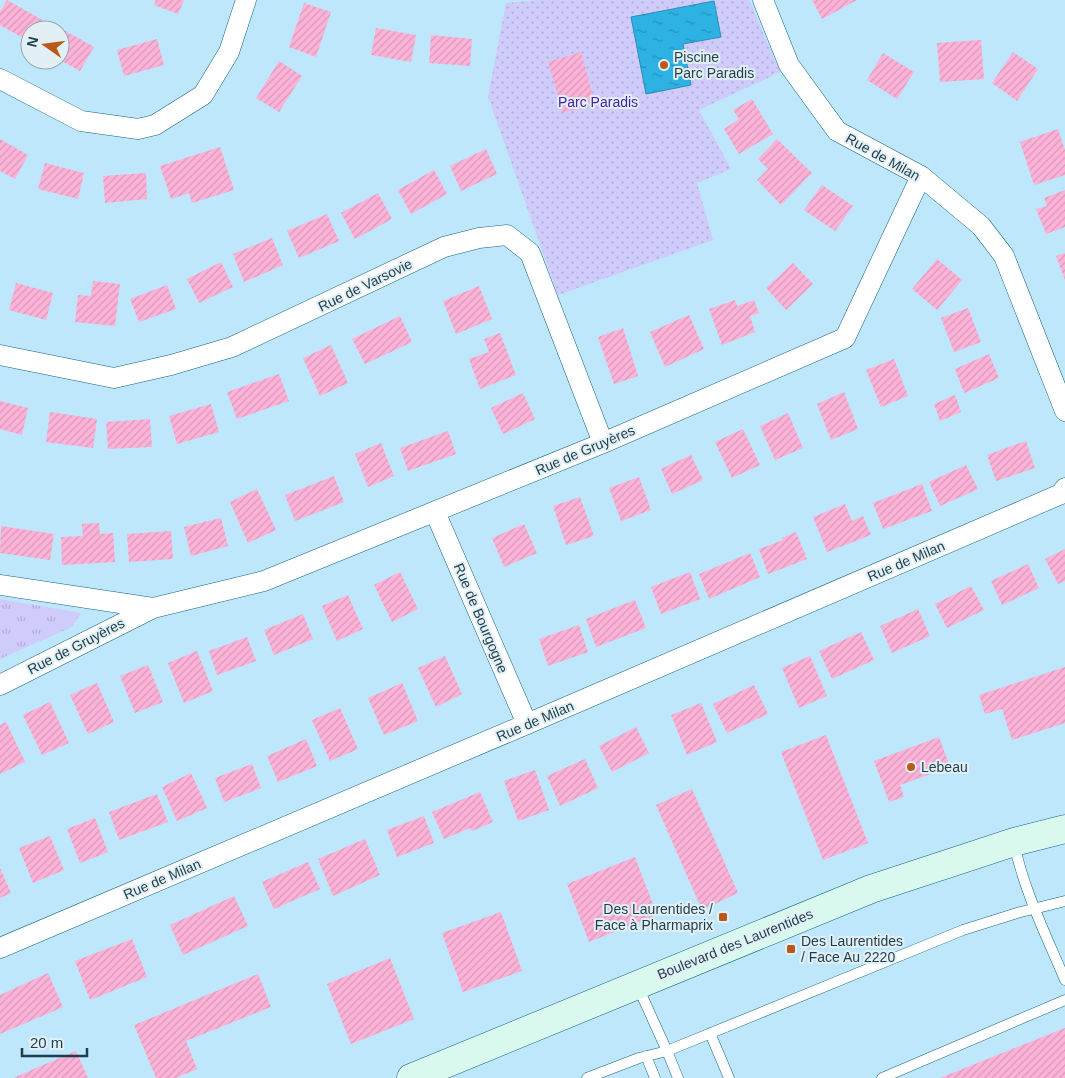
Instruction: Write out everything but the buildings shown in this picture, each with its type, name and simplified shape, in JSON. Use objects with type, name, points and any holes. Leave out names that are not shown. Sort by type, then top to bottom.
[{"type":"main road","name":"Boulevard des Laurentides","points":[[411,1078],[871,889],[1014,842],[1065,829]]},
{"type":"street","points":[[0,79],[81,121],[138,129],[155,125],[202,95],[229,52],[246,0]]},
{"type":"street","name":"Rue de Milan","points":[[763,0],[788,65],[836,131],[921,176],[981,226],[1004,256],[1065,411]]},
{"type":"street","name":"Rue de Gruyères","points":[[0,685],[153,608],[264,581],[603,443],[844,338],[921,176]]},
{"type":"street","name":"Rue de Varsovie","points":[[0,355],[114,378],[171,365],[232,347],[444,247],[479,238],[507,235],[530,253],[603,443]]},
{"type":"street","name":"Rue de Milan","points":[[0,948],[1062,494],[1065,488]]},
{"type":"street","name":"Rue de Bourgogne","points":[[435,512],[527,724]]},
{"type":"street","name":"Rue de Gruyères","points":[[0,585],[153,608]]},
{"type":"lane","points":[[1014,842],[1020,870],[1065,980]]},
{"type":"lane","points":[[587,1078],[646,1056],[667,1051],[963,930],[1065,901]]},
{"type":"lane","points":[[638,984],[678,1078]]},
{"type":"lane","points":[[882,1078],[1065,1000]]},
{"type":"lane","points":[[710,1033],[729,1078]]},
{"type":"lane","points":[[646,1056],[655,1078]]},
{"type":"green space","name":"Parc Paradis","points":[[540,0],[749,0],[780,72],[699,110],[731,169],[697,183],[713,240],[558,295],[488,97],[506,3]]},
{"type":"green space","points":[[0,599],[81,613],[72,627],[0,659]]},
{"type":"water","name":"Piscine Parc Paradis","points":[[714,1],[721,37],[683,44],[691,85],[646,94],[631,17]]},
{"type":"place","name":"Piscine Parc Paradis","points":[[664,65]]},
{"type":"place","name":"Lebeau","points":[[911,767]]},
{"type":"place","name":"Des Laurentides / Face à Pharmaprix","points":[[723,917]]},
{"type":"place","name":"Des Laurentides / Face Au 2220","points":[[791,949]]}]
